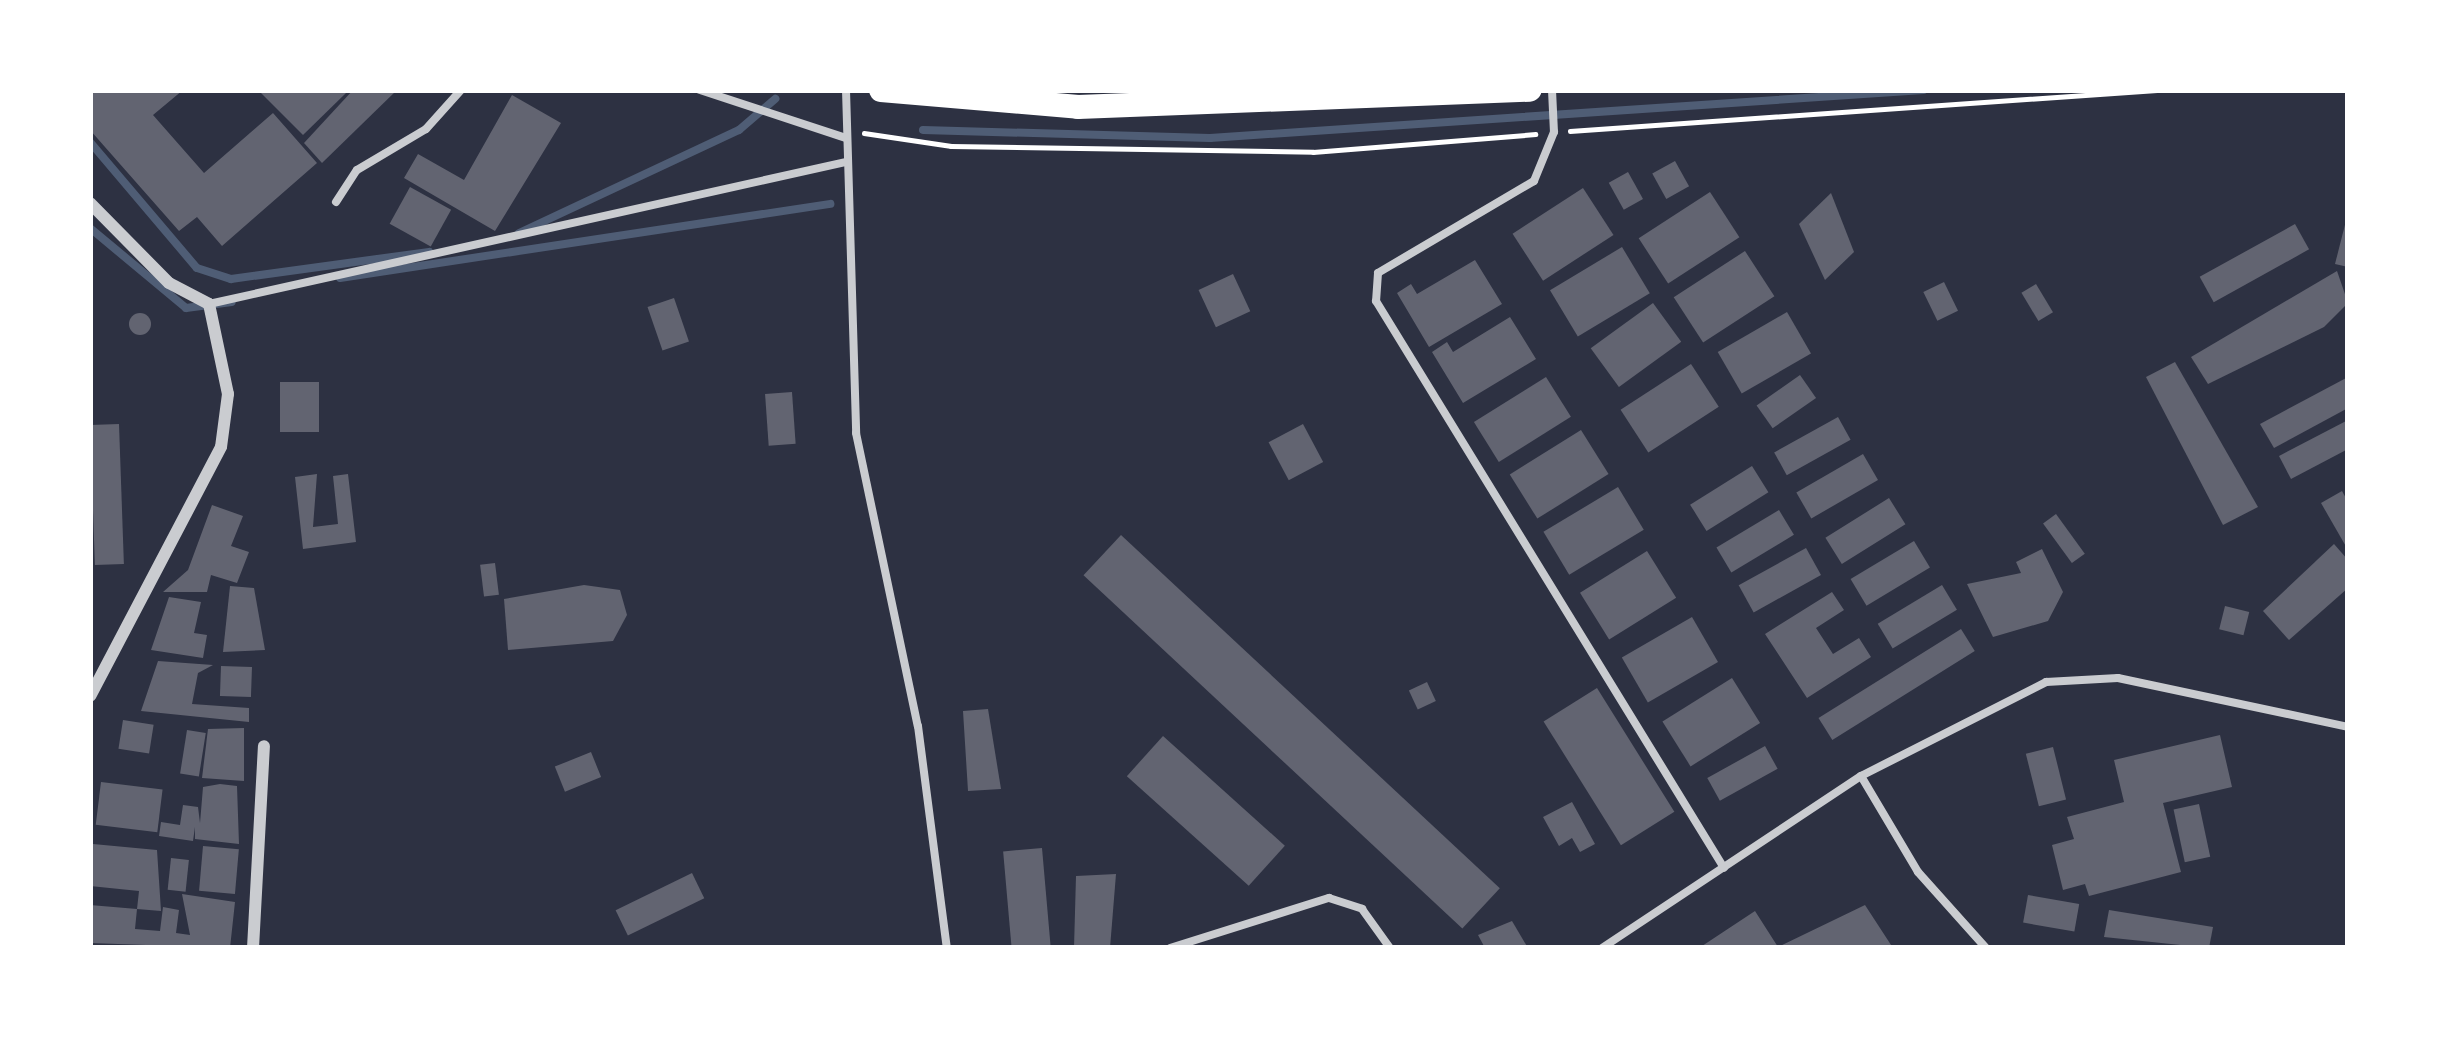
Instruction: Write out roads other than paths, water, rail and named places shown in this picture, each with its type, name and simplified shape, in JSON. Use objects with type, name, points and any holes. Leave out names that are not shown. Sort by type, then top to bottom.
[{"type":"main road","points":[[881,90],[1078,107],[1530,90]]},
{"type":"street","points":[[90,203],[169,283],[205,301],[226,363],[221,447],[90,696]]},
{"type":"street","points":[[253,948],[264,746]]},
{"type":"lane","points":[[336,202],[357,170],[426,129],[460,90]]},
{"type":"lane","points":[[700,90],[846,134]]},
{"type":"lane","points":[[846,90],[856,433],[918,726],[947,948]]},
{"type":"lane","points":[[1552,90],[1554,132],[1534,181],[1378,273],[1376,301],[1724,868]]},
{"type":"lane","points":[[205,301],[313,274],[495,249],[666,195],[846,162]]},
{"type":"lane","points":[[1601,948],[1861,776],[2046,682],[2118,678],[2348,727]]},
{"type":"lane","points":[[1861,776],[1918,872],[1986,948]]},
{"type":"lane","points":[[1170,948],[1330,898],[1363,909],[1390,948]]},
{"type":"waterway","points":[[923,130],[1210,138],[1923,90]]},
{"type":"waterway","points":[[519,233],[739,130],[775,99]]},
{"type":"waterway","points":[[90,142],[197,268],[231,279],[429,252]]},
{"type":"waterway","points":[[340,278],[830,204]]},
{"type":"waterway","points":[[90,228],[186,308],[232,302]]}]
